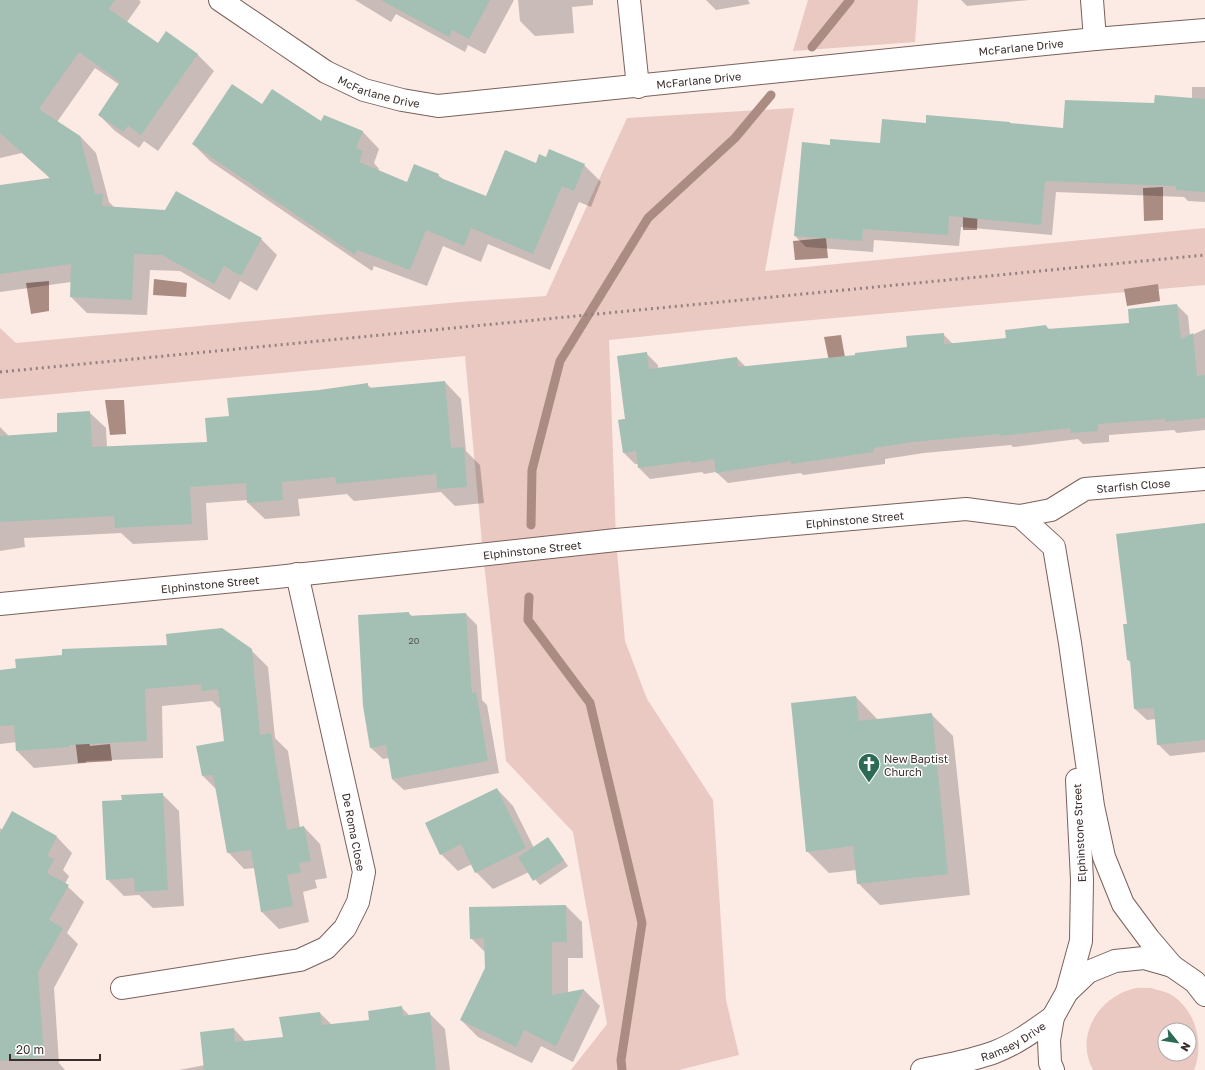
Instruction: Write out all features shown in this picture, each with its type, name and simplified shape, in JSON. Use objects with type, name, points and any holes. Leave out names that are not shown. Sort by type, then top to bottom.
[{"type":"street","name":"McFarlane Drive","points":[[220,0],[326,72],[364,90],[402,100],[438,106],[638,87],[1095,39],[1205,30]]},
{"type":"street","points":[[629,0],[638,87]]},
{"type":"street","points":[[1092,0],[1095,39]]},
{"type":"street","name":"Starfish Close","points":[[1020,516],[1051,510],[1085,489],[1205,479]]},
{"type":"street","name":"Elphinstone Street","points":[[1067,500],[1058,522],[1054,547],[1093,806],[1104,857],[1123,904],[1149,939],[1172,966]]},
{"type":"street","name":"Elphinstone Street","points":[[0,604],[616,540],[966,509],[1020,516]]},
{"type":"street","points":[[1020,516],[1054,547]]},
{"type":"street","name":"De Roma Close","points":[[122,988],[300,960],[326,948],[345,928],[358,902],[364,872],[297,574]]},
{"type":"street","name":"Elphinstone Street","points":[[1067,992],[1081,941],[1082,880],[1076,771],[1074,672]]},
{"type":"street","points":[[1053,1070],[1050,1063],[1049,1040],[1053,1017],[1067,992],[1088,972],[1115,961],[1144,958],[1172,966],[1195,982],[1205,995]]},
{"type":"street","name":"Ramsey Drive","points":[[922,1070],[958,1063],[995,1052],[1025,1037],[1053,1017]]},
{"type":"shaded area","points":[[808,0],[918,0],[915,42],[793,51]]},
{"type":"shaded area","points":[[794,108],[765,271],[1205,228],[1205,285],[755,325],[609,340],[616,540],[625,641],[647,699],[713,800],[726,1000],[739,1055],[679,1070],[571,1070],[607,1024],[573,832],[506,761],[483,554],[465,356],[0,399],[0,328],[16,343],[460,302],[546,296],[627,118]]},
{"type":"shaded area","points":[[1163,187],[1163,220],[1144,221],[1143,188]]},
{"type":"shaded area","points":[[963,195],[978,195],[977,230],[963,230]]},
{"type":"shaded area","points":[[826,238],[828,258],[795,260],[793,241]]},
{"type":"shaded area","points":[[154,279],[187,283],[186,297],[153,295]]},
{"type":"shaded area","points":[[49,281],[49,311],[31,314],[26,283]]},
{"type":"shaded area","points":[[1158,284],[1160,301],[1127,306],[1124,289]]},
{"type":"shaded area","points":[[841,335],[846,363],[830,366],[824,337]]},
{"type":"shaded area","points":[[105,400],[124,400],[126,434],[110,435]]},
{"type":"shaded area","points":[[73,722],[84,722],[90,746],[110,744],[112,761],[78,763]]},
{"type":"shaded area","points":[[1134,988],[1151,988],[1168,993],[1185,1007],[1193,1022],[1157,1022],[1157,1062],[1196,1062],[1194,1070],[1093,1070],[1088,1057],[1087,1045],[1088,1033],[1093,1021],[1100,1010],[1109,1001],[1120,994]]},
{"type":"shaded area","points":[[1197,1034],[1198,1037],[1197,1060]]},
{"type":"building","points":[[0,0],[115,0],[109,9],[158,43],[166,31],[198,54],[141,135],[128,126],[123,132],[98,115],[120,82],[79,52],[39,109],[80,136],[95,194],[103,194],[102,206],[165,210],[176,191],[262,238],[241,276],[224,266],[214,284],[162,255],[134,254],[132,300],[70,297],[71,264],[0,274],[0,185],[50,178],[0,133]]},
{"type":"building","points":[[381,0],[490,0],[469,39],[452,30],[449,37]]},
{"type":"building","points":[[232,84],[262,104],[272,89],[321,121],[324,115],[363,131],[356,148],[363,151],[359,162],[407,182],[414,164],[439,174],[438,177],[486,196],[505,150],[536,163],[539,154],[546,157],[549,149],[585,164],[574,191],[562,186],[533,254],[471,228],[464,246],[426,230],[410,270],[357,250],[355,255],[192,144]]},
{"type":"building","points":[[1155,95],[1205,99],[1205,192],[1176,190],[1176,186],[1045,181],[1041,225],[949,216],[948,235],[863,229],[862,241],[794,236],[802,142],[830,145],[830,139],[880,143],[882,119],[926,123],[926,115],[1063,128],[1065,100],[1154,103]]},
{"type":"building","points":[[1177,304],[1181,339],[1193,333],[1197,376],[1205,375],[1205,418],[1165,422],[1165,419],[1098,424],[1098,431],[1071,433],[1070,428],[1000,436],[1000,434],[912,442],[874,448],[874,452],[791,464],[791,461],[716,473],[714,459],[691,463],[691,461],[638,468],[636,451],[623,453],[618,420],[625,419],[617,356],[647,352],[649,369],[737,357],[738,367],[855,355],[855,353],[907,347],[906,336],[944,333],[944,344],[1006,338],[1005,330],[1046,325],[1047,329],[1129,323],[1128,309]]},
{"type":"building","points":[[445,381],[451,448],[464,447],[467,487],[437,489],[436,474],[336,484],[335,477],[282,482],[283,500],[247,503],[246,483],[190,487],[192,524],[115,528],[114,516],[0,522],[0,436],[57,432],[57,413],[90,411],[92,447],[207,442],[205,418],[229,416],[227,398],[319,390],[368,383],[368,388]]},
{"type":"building","points":[[1205,523],[1205,740],[1157,745],[1154,708],[1134,709],[1130,660],[1127,660],[1123,624],[1127,624],[1116,534]]},
{"type":"building","points":[[409,612],[409,616],[466,613],[472,693],[476,692],[488,761],[392,779],[386,745],[370,748],[363,706],[358,615]]},
{"type":"building","points":[[222,628],[252,649],[260,735],[271,733],[287,830],[304,826],[311,861],[299,863],[301,872],[287,875],[293,906],[261,912],[251,850],[227,853],[213,775],[202,776],[196,746],[224,741],[218,689],[202,691],[201,684],[145,689],[147,741],[69,745],[69,747],[16,751],[14,725],[0,726],[0,670],[16,668],[15,659],[62,655],[62,649],[167,645],[166,634]]},
{"type":"building","name":"New Baptist Church","points":[[856,696],[859,721],[932,713],[948,874],[857,884],[853,846],[806,852],[791,703]]},
{"type":"building","points":[[497,788],[526,848],[475,873],[461,844],[440,855],[425,823]]},
{"type":"building","points":[[163,793],[168,890],[135,892],[134,878],[106,880],[102,801],[122,800],[121,795]]},
{"type":"building","points":[[12,811],[57,836],[47,856],[54,859],[47,873],[69,885],[49,920],[63,928],[38,972],[44,1057],[0,1061],[0,833]]},
{"type":"building","points":[[548,837],[564,860],[533,881],[518,857]]},
{"type":"building","points":[[566,905],[567,942],[552,942],[552,995],[584,989],[556,1046],[524,1030],[516,1047],[460,1020],[485,968],[484,938],[470,939],[469,907]]},
{"type":"building","points":[[402,1006],[403,1016],[430,1012],[436,1070],[204,1070],[200,1032],[234,1028],[235,1042],[283,1037],[279,1017],[320,1012],[322,1025],[369,1020],[368,1011]]},
{"type":"waterway","points":[[812,47],[850,0]]},
{"type":"waterway","points":[[531,525],[532,470],[560,361],[648,218],[735,138],[771,95]]},
{"type":"waterway","points":[[529,597],[528,620],[590,703],[642,923],[621,1060],[622,1070]]},
{"type":"railway","points":[[0,372],[1205,255]]},
{"type":"place","name":"New Baptist Church","points":[[869,784]]}]
